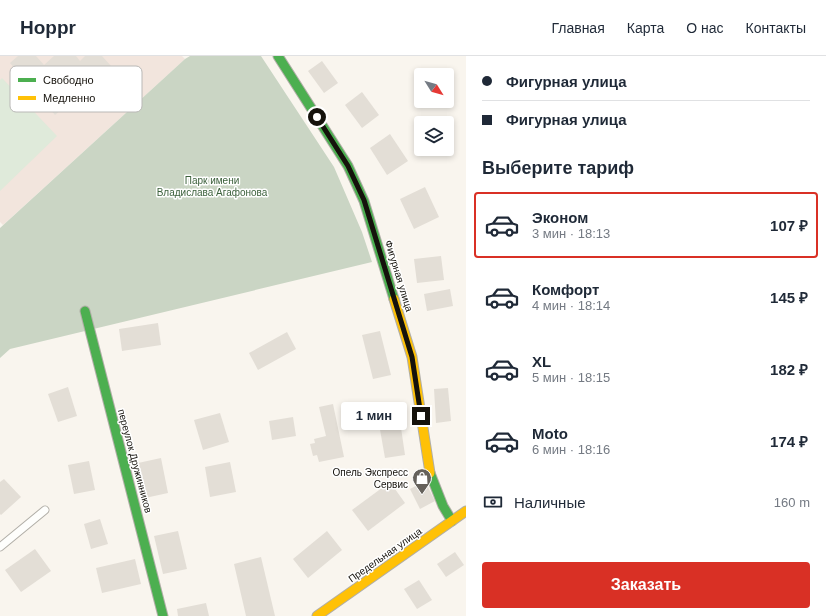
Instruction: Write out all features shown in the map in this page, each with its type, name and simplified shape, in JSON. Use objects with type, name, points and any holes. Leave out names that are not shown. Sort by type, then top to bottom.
[{"type":"street","name":"Фигурная улица","points":[[278,56],[348,166],[364,200],[412,357],[430,476],[443,506],[452,521]]},
{"type":"street","name":"переулок Дружинников","points":[[85,312],[163,616]]},
{"type":"street","name":"Предельная улица","points":[[317,616],[466,511]]},
{"type":"lane","points":[[0,547],[45,510]]},
{"type":"shaded area","points":[[0,56],[182,56],[185,59],[142,98],[142,66],[10,66],[10,112],[127,112],[3,225],[0,222]]},
{"type":"green space","name":"Парк имени Владислава Агафонова","points":[[190,56],[261,56],[334,167],[362,232],[372,262],[10,349],[0,358],[0,228],[127,112],[142,112],[142,98]]},
{"type":"green space","points":[[2,78],[10,86],[10,112],[34,112],[57,136],[0,191],[0,80]]},
{"type":"building","points":[[18,56],[36,56],[44,65],[54,56],[76,56],[80,61],[85,56],[102,56],[111,66],[13,66],[10,63]]},
{"type":"building","points":[[322,61],[338,83],[324,93],[308,71]]},
{"type":"building","points":[[362,92],[379,115],[362,128],[345,105]]},
{"type":"building","points":[[390,134],[408,161],[387,175],[370,148]]},
{"type":"building","points":[[425,187],[439,217],[414,229],[400,199]]},
{"type":"building","points":[[441,256],[444,280],[417,283],[414,259]]},
{"type":"building","points":[[450,289],[453,306],[427,311],[424,294]]},
{"type":"building","points":[[158,323],[161,345],[122,351],[119,329]]},
{"type":"building","points":[[380,331],[391,375],[373,379],[362,335]]},
{"type":"building","points":[[287,332],[296,349],[258,370],[249,353]]},
{"type":"building","points":[[68,387],[77,416],[58,422],[48,394]]},
{"type":"building","points":[[448,388],[451,421],[436,423],[434,389]]},
{"type":"building","points":[[333,404],[344,457],[319,462],[317,455],[313,456],[310,444],[315,443],[314,439],[326,436],[319,407]]},
{"type":"building","points":[[220,413],[229,442],[203,450],[194,420]]},
{"type":"building","points":[[293,417],[296,436],[272,440],[269,421]]},
{"type":"building","points":[[400,421],[405,455],[385,458],[379,424]]},
{"type":"building","points":[[161,458],[168,493],[145,498],[138,463]]},
{"type":"building","points":[[89,461],[95,490],[74,494],[68,465]]},
{"type":"building","points":[[230,462],[236,492],[210,497],[205,467]]},
{"type":"building","points":[[4,479],[21,497],[1,515],[0,482]]},
{"type":"building","points":[[425,481],[435,501],[420,509],[410,489]]},
{"type":"building","points":[[390,482],[405,503],[368,531],[352,510]]},
{"type":"building","points":[[100,519],[108,544],[91,549],[84,524]]},
{"type":"building","points":[[178,531],[187,569],[163,574],[154,536]]},
{"type":"building","points":[[327,531],[342,550],[308,578],[293,559]]},
{"type":"building","points":[[35,549],[51,571],[21,592],[5,570]]},
{"type":"building","points":[[455,552],[464,565],[446,577],[437,564]]},
{"type":"building","points":[[261,557],[275,616],[246,616],[234,564]]},
{"type":"building","points":[[135,559],[141,584],[102,593],[96,568]]},
{"type":"building","points":[[419,580],[432,600],[417,609],[404,589]]},
{"type":"building","points":[[206,603],[209,616],[178,616],[177,609]]},
{"type":"traffic: fast","points":[[278,56],[348,166],[364,201],[394,299]]},
{"type":"traffic: fast","points":[[85,311],[163,616]]},
{"type":"traffic: fast","points":[[430,473],[443,506],[452,521]]},
{"type":"traffic: slow","points":[[394,299],[412,357],[430,473]]},
{"type":"traffic: slow","points":[[317,616],[466,511]]},
{"type":"place","name":"Опель Экспресс Сервис","points":[[422,495]]},
{"type":"route","points":[[317,117],[348,166],[364,200],[412,357],[421,416]]}]
